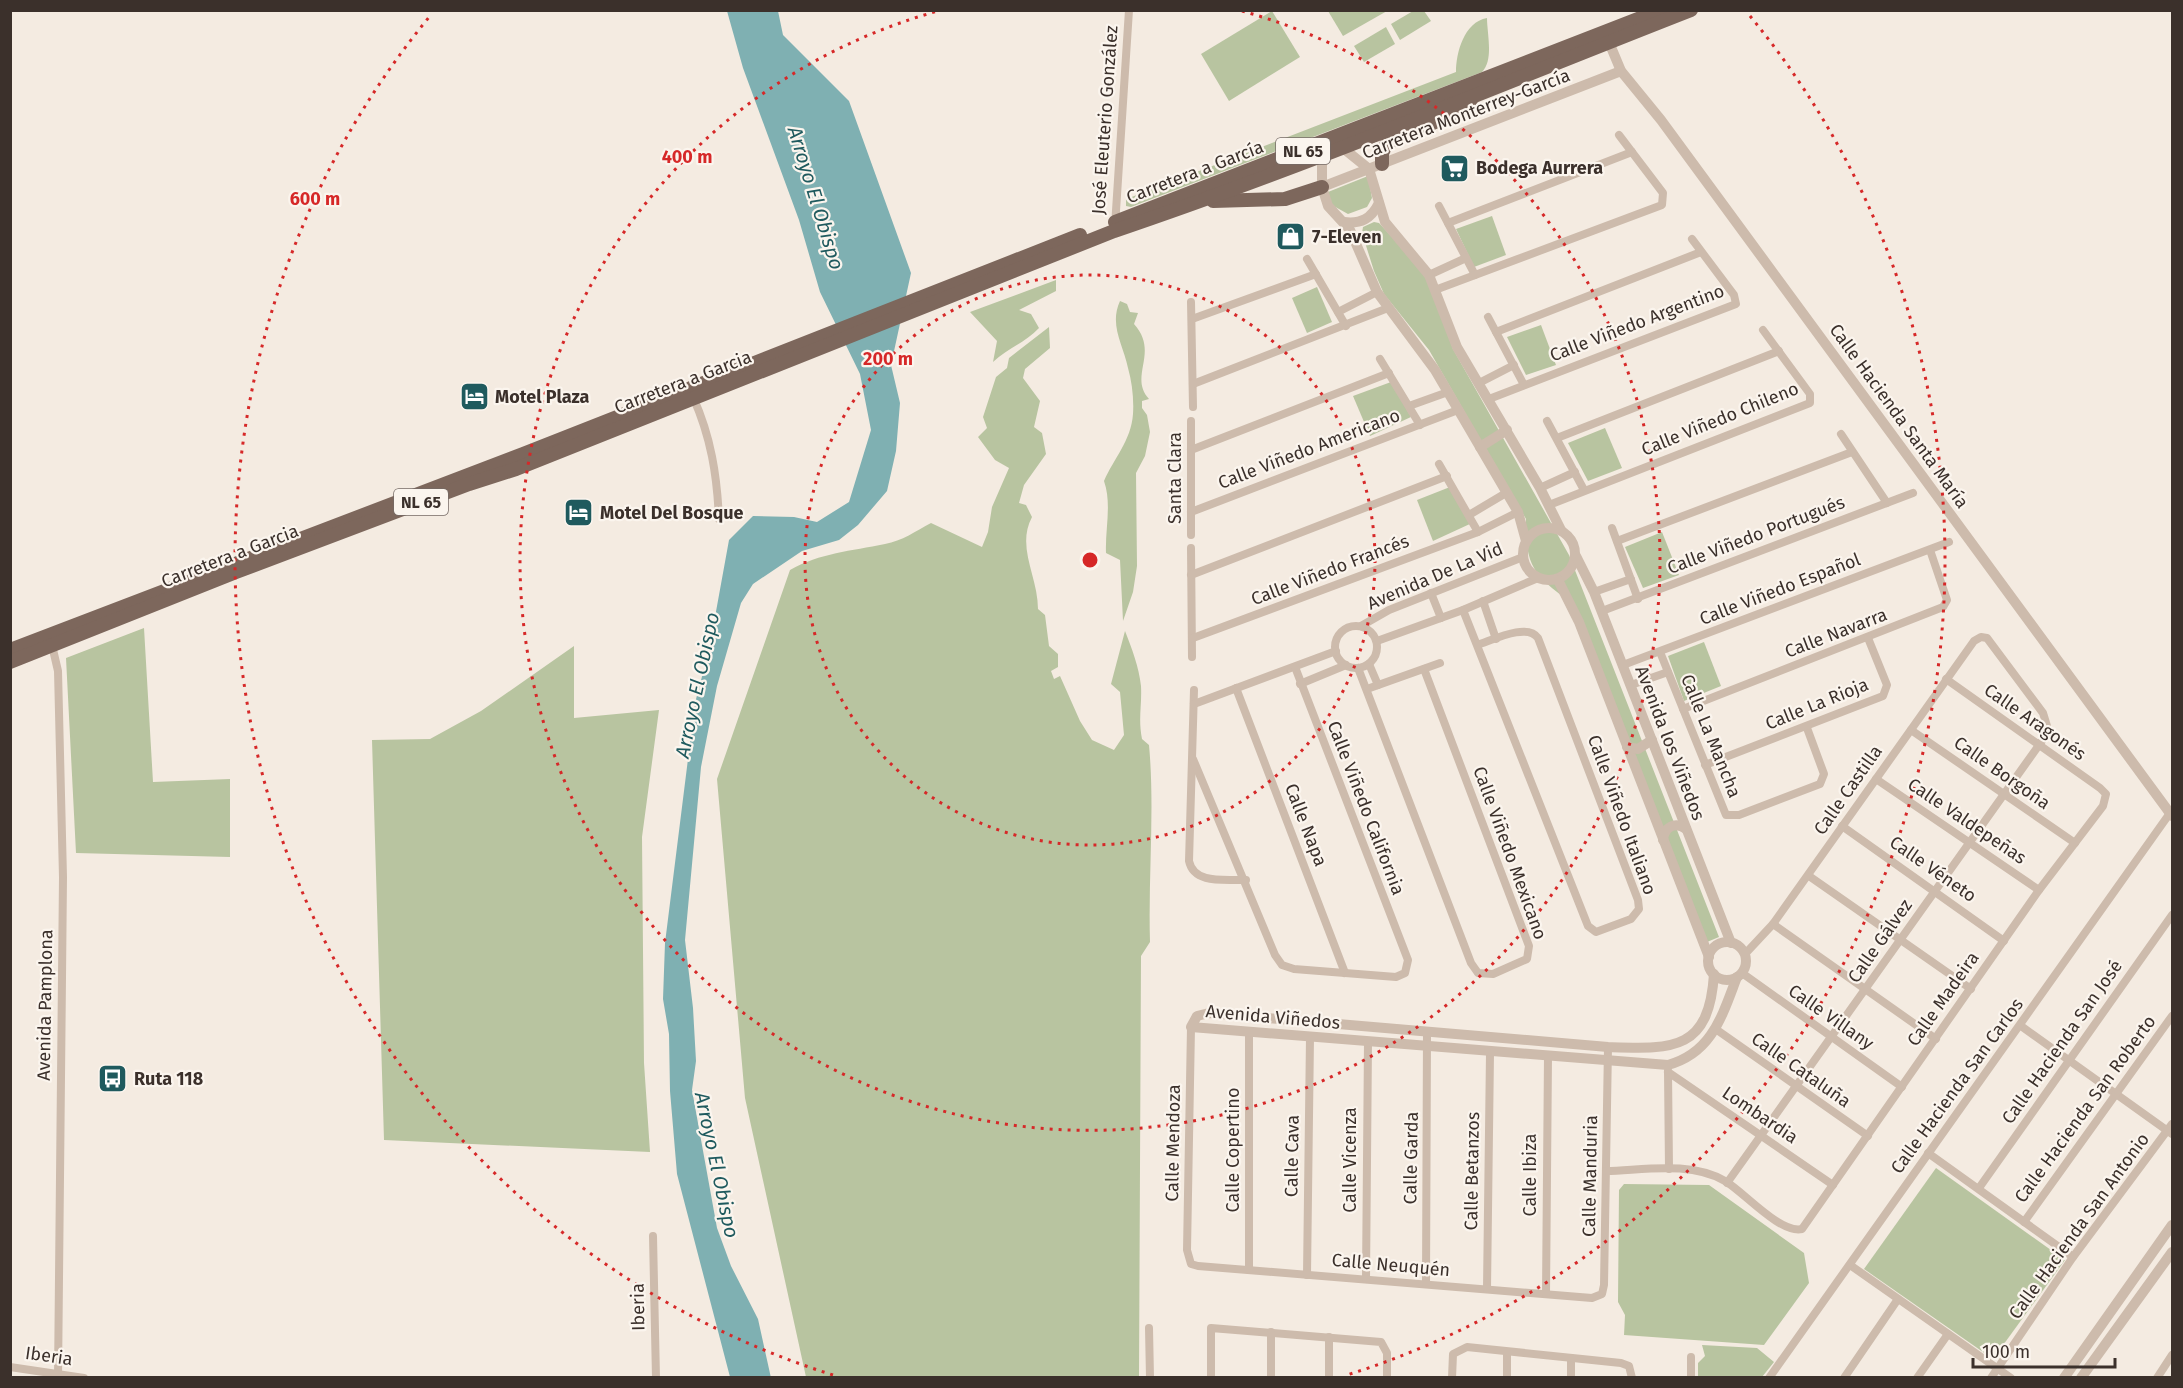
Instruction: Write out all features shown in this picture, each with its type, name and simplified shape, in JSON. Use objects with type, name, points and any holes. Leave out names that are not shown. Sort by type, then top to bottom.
[{"type":"main road","name":"Carretera a García","points":[[1202,201],[1330,146],[1474,95],[1606,37],[1661,10]]},
{"type":"main road","name":"Carretera a García","points":[[947,293],[1606,37],[1691,10]]},
{"type":"main road","points":[[1382,164],[1382,153],[1387,143],[1454,114],[1467,106],[1474,95]]},
{"type":"main road","points":[[1202,201],[1285,199],[1322,187]]},
{"type":"main road","name":"NL 65","points":[[1114,227],[1202,201]]},
{"type":"main road","name":"Carretera a Garcia","points":[[10,662],[51,640],[523,454],[831,339],[947,293]]},
{"type":"main road","name":"Carretera a Garcia","points":[[10,650],[51,640],[516,469],[831,339]]},
{"type":"street","name":"José Eleuterio González","points":[[1114,227],[1128,10]]},
{"type":"street","name":"Calle Hacienda Santa María","points":[[1606,37],[1621,71],[1661,120],[2171,815]]},
{"type":"street","name":"Carretera Monterrey-García","points":[[1322,187],[1621,71]]},
{"type":"street","points":[[1435,290],[1662,204],[1663,193],[1619,135]]},
{"type":"street","points":[[1330,146],[1369,169],[1385,222],[1429,275],[1457,347],[1540,488],[1561,530],[1572,541],[1576,556],[1572,568],[1558,580],[1538,578],[1528,570],[1523,557],[1526,541],[1518,512],[1435,370],[1377,292],[1356,239],[1344,222],[1328,206],[1322,187],[1330,146]]},
{"type":"street","points":[[1448,223],[1632,152]]},
{"type":"street","points":[[1344,222],[1366,219],[1379,203]]},
{"type":"street","points":[[1439,206],[1475,275]]},
{"type":"street","name":"Calle Viñedo Argentino","points":[[1489,399],[1736,304],[1734,295],[1692,239]]},
{"type":"street","points":[[1496,332],[1701,252]]},
{"type":"street","points":[[1429,275],[1466,258]]},
{"type":"street","points":[[1307,259],[1346,326]]},
{"type":"street","points":[[1192,319],[1316,274]]},
{"type":"street","points":[[1338,312],[1377,292]]},
{"type":"street","name":"Santa Clara","points":[[1191,302],[1193,407]]},
{"type":"street","points":[[1193,384],[1388,308]]},
{"type":"street","points":[[1488,317],[1524,385]]},
{"type":"street","name":"Calle Viñedo Chileno","points":[[1549,505],[1810,403],[1810,394],[1763,330]]},
{"type":"street","points":[[1557,438],[1779,351]]},
{"type":"street","name":"Calle Viñedo Americano","points":[[1191,512],[1420,424],[1380,359]]},
{"type":"street","points":[[1479,383],[1514,365]]},
{"type":"street","points":[[1191,450],[1389,373]]},
{"type":"street","points":[[1409,406],[1448,392]]},
{"type":"street","points":[[693,397],[706,426],[718,490],[719,519]]},
{"type":"street","points":[[1420,424],[1458,410]]},
{"type":"street","name":"Santa Clara","points":[[1191,420],[1191,535]]},
{"type":"street","points":[[1547,422],[1584,490]]},
{"type":"street","points":[[1479,447],[1507,430]]},
{"type":"street","points":[[1840,434],[1887,503]]},
{"type":"street","points":[[1617,541],[1852,452]]},
{"type":"street","points":[[1439,464],[1470,514],[1478,532]]},
{"type":"street","points":[[1540,488],[1575,472]]},
{"type":"street","points":[[1191,575],[1447,476]]},
{"type":"street","points":[[1470,514],[1506,493]]},
{"type":"street","name":"Calle Viñedo Portugués","points":[[1602,611],[1913,493]]},
{"type":"street","name":"Calle Viñedo Francés","points":[[1193,638],[1478,532],[1518,512]]},
{"type":"street","points":[[1526,541],[1534,533],[1544,528],[1561,530]]},
{"type":"street","points":[[1612,528],[1638,598]]},
{"type":"street","name":"Calle Viñedo Español","points":[[1623,665],[1948,542]]},
{"type":"street","points":[[1191,548],[1192,657]]},
{"type":"street","name":"Calle Navarra","points":[[1683,709],[1868,638],[1935,611],[1946,604],[1946,595],[1930,550]]},
{"type":"street","name":"Avenida los Viñedos","points":[[1576,556],[1602,611],[1731,943]]},
{"type":"street","name":"Avenida De La Vid","points":[[1361,626],[1389,610],[1523,557]]},
{"type":"street","name":"Avenida De La Vid","points":[[1377,641],[1463,610],[1538,578]]},
{"type":"street","points":[[1594,592],[1631,579]]},
{"type":"street","points":[[1558,580],[1579,622],[1714,974],[1725,980],[1740,975],[1745,967],[1745,954],[1731,943],[1714,947],[1709,957]]},
{"type":"street","points":[[1431,593],[1441,618]]},
{"type":"street","points":[[1483,601],[1496,639]]},
{"type":"street","name":"Calle Viñedo Italiano","points":[[1463,610],[1588,926],[1596,932],[1631,919],[1639,909],[1638,900],[1538,638],[1535,633],[1526,631],[1477,645]]},
{"type":"street","points":[[1300,684],[1346,665],[1358,668],[1369,664],[1376,654],[1377,641],[1371,632],[1361,626],[1349,627],[1339,634],[1336,651],[1346,665]]},
{"type":"street","name":"Calle Castilla","points":[[1745,954],[1773,924],[1809,876],[1974,641],[1981,637],[1990,641],[2043,713]]},
{"type":"street","name":"Calle La Rioja","points":[[1705,765],[1879,699],[1886,693],[1887,685],[1868,638]]},
{"type":"street","name":"Avenida Pamplona","points":[[51,640],[58,671],[63,877],[58,1376]]},
{"type":"street","points":[[1194,704],[1336,651]]},
{"type":"street","name":"Calle La Mancha","points":[[1660,652],[1724,812],[1729,817],[1816,786],[1823,781],[1824,774],[1807,728]]},
{"type":"street","points":[[1367,689],[1440,663]]},
{"type":"street","points":[[1369,664],[1378,685]]},
{"type":"street","name":"Calle Viñedo California","points":[[1295,667],[1408,960],[1406,973],[1400,976],[1345,973]]},
{"type":"street","name":"Calle Viñedo Mexicano","points":[[1358,668],[1472,963],[1478,973],[1493,974],[1527,959],[1529,946],[1424,669]]},
{"type":"street","points":[[1631,686],[1668,672]]},
{"type":"street","name":"Calle Aragonés","points":[[1946,679],[2104,791]]},
{"type":"street","name":"Calle Napa","points":[[1236,688],[1345,973]]},
{"type":"street","points":[[1194,690],[1189,861],[1191,871],[1199,877],[1246,880]]},
{"type":"street","name":"Calle Gálvez","points":[[1727,1183],[1971,844],[2039,745],[2047,726],[2043,713]]},
{"type":"street","name":"Calle Borgoña","points":[[1911,730],[2075,843]]},
{"type":"street","points":[[1627,747],[1638,749],[1652,740]]},
{"type":"street","points":[[1193,759],[1246,880],[1275,955],[1282,965],[1294,969],[1345,973]]},
{"type":"street","name":"Calle Valdepeñas","points":[[1876,779],[2039,890]]},
{"type":"street","name":"Calle Madeira","points":[[1727,1183],[1787,1227],[1795,1230],[1804,1227],[2039,890],[2103,806],[2106,798],[2104,791]]},
{"type":"street","name":"Calle Hacienda San Carlos","points":[[1769,1377],[2171,815]]},
{"type":"street","points":[[1662,840],[1664,832],[1670,826],[1678,825],[1686,829]]},
{"type":"street","name":"Calle Véneto","points":[[1842,826],[2004,941]]},
{"type":"street","points":[[1809,876],[1971,989]]},
{"type":"street","name":"Calle Hacienda San José","points":[[1979,1188],[2172,915]]},
{"type":"street","points":[[1773,924],[1936,1039]]},
{"type":"street","name":"Avenida Viñedos","points":[[1714,974],[1713,994],[1704,1021],[1689,1037],[1675,1045],[1658,1049],[1608,1047],[1209,1013],[1197,1016],[1191,1027],[1608,1061],[1668,1068],[1695,1053],[1716,1030],[1740,975]]},
{"type":"street","name":"Calle Villany","points":[[1740,975],[1902,1087]]},
{"type":"street","name":"Calle Hacienda San Roberto","points":[[2024,1222],[2172,1016]]},
{"type":"street","points":[[2021,1026],[2115,1095],[2171,1129]]},
{"type":"street","name":"Calle Mendoza","points":[[1189,1260],[1191,1027]]},
{"type":"street","name":"Calle Cataluña","points":[[1716,1030],[1868,1136]]},
{"type":"street","name":"Calle Copertino","points":[[1249,1031],[1249,1270]]},
{"type":"street","name":"Calle Garda","points":[[1426,1284],[1429,1047],[1427,1032]]},
{"type":"street","name":"Calle Cava","points":[[1307,1275],[1310,1037]]},
{"type":"street","name":"Calle Vicenza","points":[[1366,1279],[1368,1042]]},
{"type":"street","name":"Calle Manduria","points":[[1592,1298],[1602,1294],[1604,1285],[1608,1047]]},
{"type":"street","name":"Calle Betanzos","points":[[1487,1289],[1490,1053]]},
{"type":"street","name":"Calle Ibiza","points":[[1546,1294],[1548,1056]]},
{"type":"street","points":[[1668,1068],[1669,1169]]},
{"type":"street","name":"Lombardia","points":[[1668,1068],[1833,1185]]},
{"type":"street","name":"Calle Hacienda San Antonio","points":[[1991,1377],[2073,1257],[2171,1129]]},
{"type":"street","points":[[1929,1153],[2073,1257]]},
{"type":"street","points":[[1606,1171],[1688,1170],[1708,1173],[1727,1183]]},
{"type":"street","points":[[2064,1377],[2172,1225]]},
{"type":"street","name":"Iberia","points":[[653,1236],[656,1377]]},
{"type":"street","points":[[2081,1377],[2172,1252]]},
{"type":"street","name":"Calle Neuquén","points":[[1189,1260],[1198,1266],[1592,1298]]},
{"type":"street","points":[[1850,1265],[2011,1377]]},
{"type":"street","points":[[1844,1377],[1898,1299]]},
{"type":"street","points":[[1149,1328],[1150,1377]]},
{"type":"street","points":[[1211,1377],[1211,1328],[1376,1341],[1385,1345],[1387,1377]]},
{"type":"street","points":[[1271,1332],[1271,1377]]},
{"type":"street","points":[[1917,1377],[1948,1334]]},
{"type":"street","points":[[1329,1337],[1329,1377]]},
{"type":"street","points":[[1452,1377],[1453,1354],[1462,1348],[1620,1363],[1629,1366],[1632,1377]]},
{"type":"street","points":[[1507,1352],[1507,1377]]},
{"type":"street","points":[[2157,1377],[2172,1355]]},
{"type":"street","points":[[1690,1356],[1691,1377]]},
{"type":"street","points":[[1571,1358],[1571,1377]]},
{"type":"street","name":"Iberia","points":[[10,1367],[58,1376],[84,1377]]},
{"type":"green space","points":[[1272,11],[1300,57],[1229,101],[1201,54]]},
{"type":"green space","points":[[1328,11],[1387,11],[1343,36]]},
{"type":"green space","points":[[1413,11],[1424,11],[1431,21],[1400,40],[1391,24]]},
{"type":"green space","points":[[1487,18],[1489,54],[1486,67],[1482,72],[1131,207],[1126,206],[1126,200],[1129,198],[1456,72],[1460,48],[1467,32],[1472,25]]},
{"type":"green space","points":[[1386,27],[1395,44],[1364,62],[1354,46]]},
{"type":"green space","points":[[1368,176],[1372,198],[1367,207],[1348,214],[1330,204],[1328,192]]},
{"type":"green space","points":[[1492,216],[1506,255],[1474,267],[1456,229]]},
{"type":"green space","points":[[1374,222],[1379,223],[1416,263],[1429,283],[1453,349],[1569,555],[1719,937],[1707,942],[1576,607],[1543,580],[1536,571],[1528,551],[1526,519],[1429,350],[1384,294],[1362,233],[1363,227]]},
{"type":"green space","points":[[1056,280],[1056,291],[1019,310],[1031,314],[1039,328],[993,362],[997,341],[970,312]]},
{"type":"green space","points":[[1317,287],[1332,322],[1307,333],[1292,298]]},
{"type":"green space","points":[[1120,301],[1127,304],[1130,312],[1138,313],[1134,324],[1141,335],[1145,354],[1141,382],[1149,399],[1142,401],[1142,408],[1147,415],[1150,432],[1145,456],[1136,473],[1137,566],[1133,592],[1123,621],[1120,560],[1106,553],[1108,508],[1104,481],[1126,441],[1133,414],[1131,379],[1116,326]]},
{"type":"green space","points":[[1541,325],[1556,365],[1526,375],[1507,337]]},
{"type":"green space","points":[[1049,327],[1050,348],[1025,369],[1023,378],[1040,401],[1034,427],[1042,433],[1046,454],[1024,485],[1019,503],[1026,505],[1032,517],[1026,539],[1027,551],[1038,609],[1045,615],[1049,646],[1058,654],[1058,667],[1051,671],[1054,679],[1060,676],[1080,721],[1092,740],[1114,750],[1124,735],[1120,692],[1111,684],[1125,631],[1140,679],[1142,739],[1149,745],[1151,769],[1150,942],[1141,956],[1139,1377],[806,1377],[745,1098],[717,779],[790,570],[824,556],[897,541],[931,523],[982,547],[988,532],[992,507],[1009,468],[995,460],[978,437],[987,428],[983,417],[996,377],[1007,368],[1009,358]]},
{"type":"green space","points":[[1391,382],[1411,417],[1370,436],[1353,396]]},
{"type":"green space","points":[[1605,428],[1622,468],[1588,481],[1568,443]]},
{"type":"green space","points":[[1450,487],[1472,523],[1433,541],[1417,500]]},
{"type":"green space","points":[[1662,532],[1679,575],[1643,588],[1625,547]]},
{"type":"green space","points":[[144,628],[153,782],[230,779],[230,857],[76,853],[66,658]]},
{"type":"green space","points":[[1704,642],[1721,686],[1684,701],[1668,656]]},
{"type":"green space","points":[[574,646],[574,718],[659,710],[642,837],[644,1063],[650,1152],[384,1140],[372,740],[430,739],[481,711]]},
{"type":"green space","points":[[1936,1168],[2065,1260],[1993,1359],[1864,1269]]},
{"type":"green space","points":[[1624,1184],[1709,1185],[1804,1253],[1809,1283],[1764,1345],[1624,1335],[1625,1315],[1618,1302],[1619,1190]]},
{"type":"green space","points":[[1702,1345],[1757,1348],[1774,1362],[1762,1377],[1698,1377],[1698,1363],[1705,1356]]},
{"type":"water","name":"Arroyo El Obispo","points":[[727,11],[778,11],[783,35],[849,101],[911,273],[891,365],[900,403],[896,451],[887,491],[858,525],[839,540],[802,551],[753,584],[741,603],[717,686],[701,767],[685,940],[693,1008],[696,1061],[692,1090],[717,1228],[731,1266],[758,1319],[771,1378],[730,1377],[677,1174],[670,1091],[669,1034],[663,999],[665,943],[695,703],[709,650],[729,540],[753,516],[794,517],[817,522],[849,502],[871,430],[860,374],[820,292],[799,220],[743,68]]},
{"type":"place","name":"Bodega Aurrera","points":[[1455,168]]},
{"type":"place","name":"7-Eleven","points":[[1291,237]]},
{"type":"place","name":"Motel Plaza","points":[[474,397]]},
{"type":"place","name":"Motel Del Bosque","points":[[579,513]]},
{"type":"place","name":"Ruta 118","points":[[113,1079]]}]
